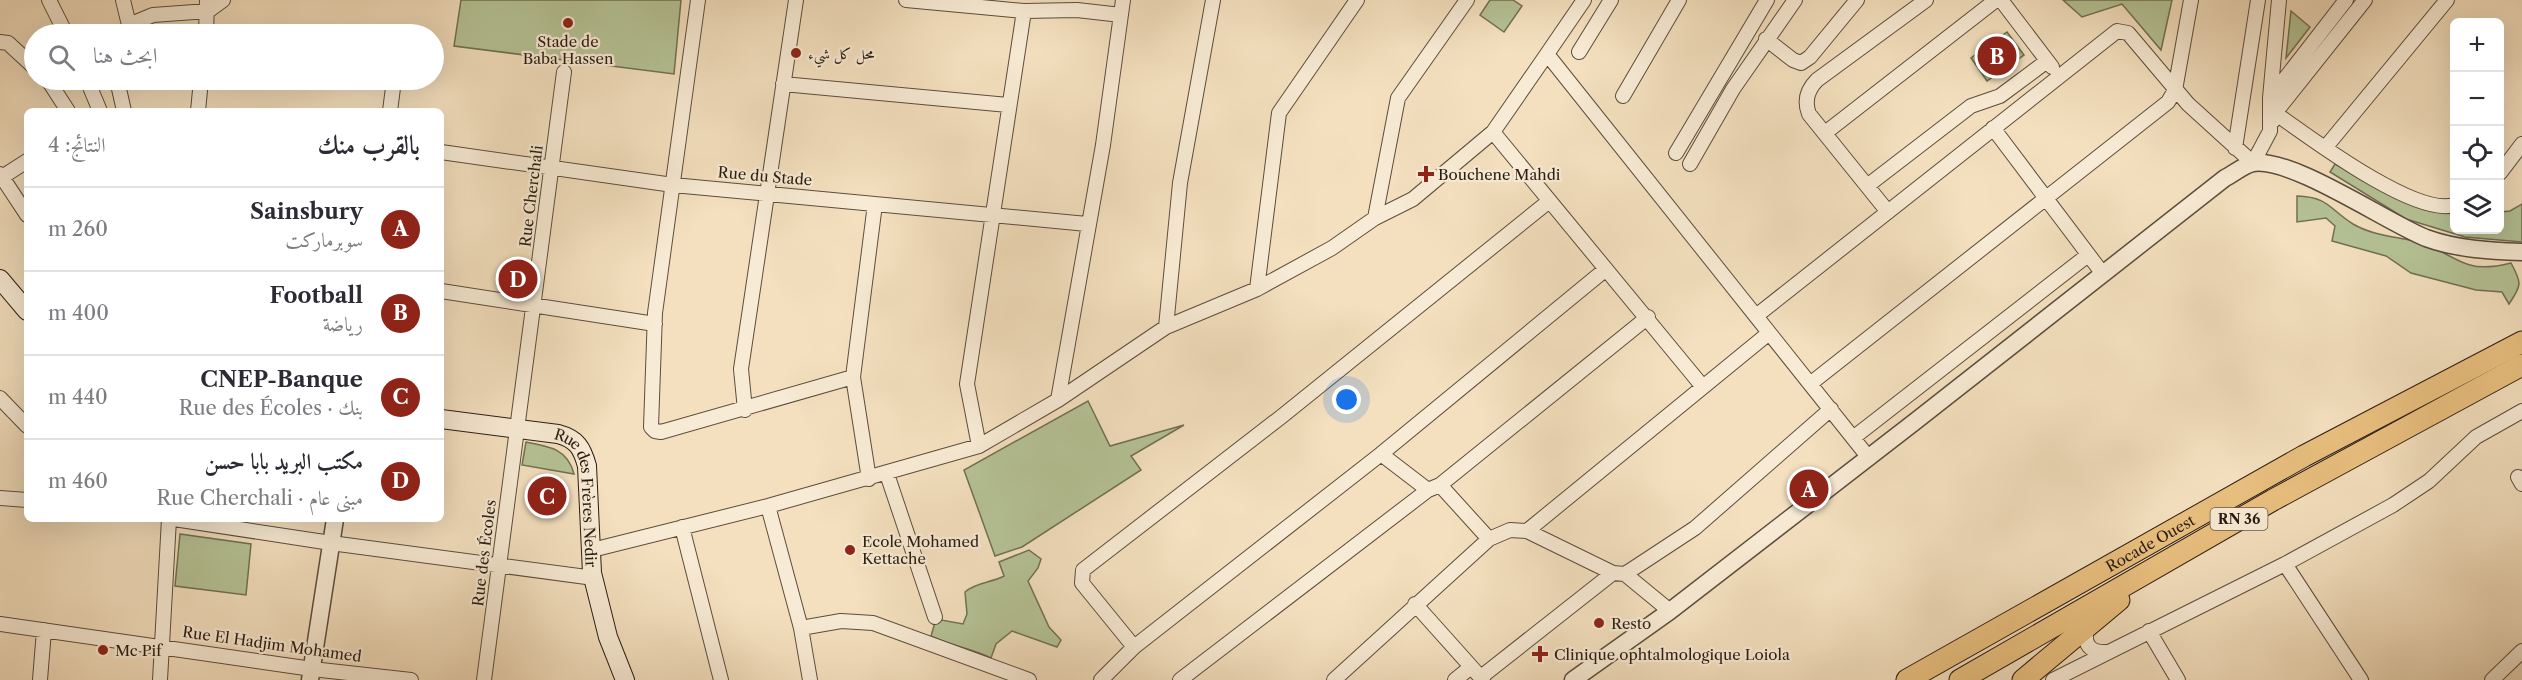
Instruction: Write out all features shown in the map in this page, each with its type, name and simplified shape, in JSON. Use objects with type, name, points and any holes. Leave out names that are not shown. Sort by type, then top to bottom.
[{"type":"highway","name":"Rocade Ouest","points":[[1907,680],[2304,456],[2522,342]]},
{"type":"highway","name":"Rocade Ouest","points":[[1960,680],[2329,469],[2522,365]]},
{"type":"highway","points":[[2022,680],[2169,560]]},
{"type":"main road","points":[[0,279],[24,307]]},
{"type":"main road","name":"Rue des Frères Nedir","points":[[444,419],[568,436],[576,440],[587,466],[594,578],[608,638],[626,680]]},
{"type":"street","points":[[49,0],[61,24]]},
{"type":"street","points":[[123,0],[127,24]]},
{"type":"street","points":[[698,0],[655,324],[651,427],[661,432],[746,410],[853,377]]},
{"type":"street","points":[[746,410],[741,369],[796,0]]},
{"type":"street","points":[[906,0],[1024,11],[1065,5],[1121,15]]},
{"type":"street","points":[[1058,400],[1087,224],[1103,145],[1123,0]]},
{"type":"street","points":[[1166,327],[1180,183],[1213,0]]},
{"type":"street","points":[[1257,289],[1279,113],[1357,0]]},
{"type":"street","points":[[1374,218],[1398,98],[1467,0]]},
{"type":"street","points":[[592,550],[869,479],[923,460],[979,446],[1058,400],[1166,327],[1257,289],[1332,248],[1374,218],[1413,199],[1493,132],[1584,0]]},
{"type":"street","points":[[1580,52],[1611,0]]},
{"type":"street","points":[[1623,96],[1679,0]]},
{"type":"street","points":[[1676,153],[1767,0]]},
{"type":"street","points":[[1690,164],[1733,89],[1795,0]]},
{"type":"street","points":[[1766,39],[1792,60],[1801,63],[1810,57],[1857,0]]},
{"type":"street","points":[[1888,212],[1807,109],[1806,98],[1813,84],[1926,0]]},
{"type":"street","points":[[1825,133],[1996,0]]},
{"type":"street","points":[[2001,0],[2058,75]]},
{"type":"street","points":[[1810,384],[2168,102],[2175,90],[2191,0]]},
{"type":"street","points":[[2235,148],[2258,0]]},
{"type":"street","points":[[2270,132],[2270,98],[2279,0]]},
{"type":"street","points":[[2270,98],[2346,0]]},
{"type":"street","points":[[1572,680],[1589,673],[1670,611],[2225,178],[2253,163],[2270,132],[2275,113],[2365,0]]},
{"type":"street","points":[[2325,148],[2447,0]]},
{"type":"street","points":[[138,24],[153,15],[215,3],[209,24]]},
{"type":"street","points":[[979,446],[967,384],[991,215],[1024,11]]},
{"type":"street","points":[[1756,316],[2113,32],[2121,31],[2128,33],[2175,90],[2253,163],[2280,166],[2428,238],[2479,250],[2522,252]]},
{"type":"street","points":[[0,42],[8,44],[24,59]]},
{"type":"street","points":[[1547,54],[1869,458]]},
{"type":"street","points":[[1867,186],[1971,106],[2000,96],[2048,61]]},
{"type":"street","name":"Rue Cherchali","points":[[519,431],[564,72]]},
{"type":"street","points":[[783,84],[1008,105]]},
{"type":"street","points":[[54,90],[66,108]]},
{"type":"street","points":[[91,90],[99,108]]},
{"type":"street","points":[[119,90],[123,108]]},
{"type":"street","points":[[198,108],[200,90]]},
{"type":"street","points":[[390,108],[393,90]]},
{"type":"street","points":[[2275,113],[2325,148],[2401,194],[2428,205],[2450,205]]},
{"type":"street","points":[[1993,128],[2103,274]]},
{"type":"street","points":[[1493,132],[1548,202],[1648,317],[1703,387]]},
{"type":"street","points":[[2504,167],[2522,144]]},
{"type":"street","name":"Rue du Stade","points":[[444,152],[551,170],[673,185],[1087,224]]},
{"type":"street","points":[[24,163],[1,175],[24,210]]},
{"type":"street","points":[[1134,647],[1082,583],[1083,570],[1281,417],[1548,202]]},
{"type":"street","points":[[869,479],[853,377],[875,204]]},
{"type":"street","points":[[1853,438],[2088,255]]},
{"type":"street","points":[[1101,680],[1134,647],[1381,454],[1606,269]]},
{"type":"street","points":[[444,291],[655,324]]},
{"type":"street","points":[[1180,680],[1434,487],[1648,317]]},
{"type":"street","points":[[1527,531],[1769,333]]},
{"type":"street","points":[[0,398],[24,423]]},
{"type":"street","points":[[1415,604],[1482,679],[1619,573],[1695,528],[1831,409]]},
{"type":"street","points":[[2053,680],[2285,564],[2411,494],[2476,436],[2522,411]]},
{"type":"street","name":"Rue des Écoles","points":[[484,680],[519,431]]},
{"type":"street","points":[[1381,454],[1434,487],[1490,539]]},
{"type":"street","points":[[887,474],[935,617]]},
{"type":"street","points":[[0,498],[24,500]]},
{"type":"street","points":[[768,506],[801,628],[810,680]]},
{"type":"street","points":[[160,680],[164,645],[169,522]]},
{"type":"street","points":[[194,522],[331,543],[499,562],[594,578]]},
{"type":"street","points":[[311,674],[334,522]]},
{"type":"street","points":[[682,527],[721,680]]},
{"type":"street","points":[[1334,680],[1415,604],[1490,539],[1510,530],[1527,531],[1619,573],[1670,611]]},
{"type":"street","points":[[2285,564],[2361,680]]},
{"type":"street","points":[[801,628],[841,621],[873,623],[1029,680]]},
{"type":"street","name":"Rue El Hadjim Mohamed","points":[[0,624],[164,645],[311,674],[411,680]]},
{"type":"street","points":[[2087,628],[2085,638],[2088,647],[2097,652],[2106,652]]},
{"type":"street","points":[[40,680],[44,630]]},
{"type":"street","points":[[2149,631],[2178,680]]},
{"type":"street","points":[[2492,680],[2522,651]]},
{"type":"street","points":[[1455,680],[1471,667]]},
{"type":"green space","name":"Stade de Baba Hassen","points":[[461,0],[681,0],[674,74],[454,46]]},
{"type":"green space","points":[[1490,0],[1513,0],[1522,6],[1504,32],[1480,15]]},
{"type":"green space","points":[[2063,0],[2172,0],[2161,50],[2122,4],[2082,17]]},
{"type":"green space","points":[[2291,11],[2310,27],[2286,58]]},
{"type":"green space","points":[[2007,32],[2024,55],[1987,81],[1971,58]]},
{"type":"green space","points":[[2335,164],[2408,202],[2450,212],[2450,232],[2406,219],[2330,172]]},
{"type":"green space","points":[[2297,196],[2322,201],[2362,229],[2428,245],[2470,265],[2486,267],[2511,263],[2519,280],[2518,288],[2509,304],[2502,292],[2476,290],[2411,273],[2386,256],[2332,241],[2335,226],[2326,218],[2297,222]]},
{"type":"green space","points":[[2522,204],[2522,242],[2465,237],[2455,234],[2504,234],[2504,212]]},
{"type":"green space","points":[[1088,401],[1110,446],[1184,425],[1131,456],[1141,470],[1022,547],[995,556],[964,470]]},
{"type":"green space","points":[[526,442],[550,447],[562,454],[574,474],[522,465]]},
{"type":"green space","points":[[180,534],[251,544],[246,595],[175,586]]},
{"type":"green space","points":[[1029,550],[1041,559],[1038,568],[1028,581],[1049,627],[1061,640],[1057,647],[1012,631],[996,644],[991,658],[931,636],[936,619],[963,624],[967,614],[965,592],[974,586],[1004,576],[999,562]]},
{"type":"place","name":"Stade de Baba Hassen","points":[[568,23]]},
{"type":"place","name":"محل كل شيء","points":[[796,53]]},
{"type":"place","name":"Football","points":[[1997,56]]},
{"type":"place","name":"Bouchene Mahdi","points":[[1426,174]]},
{"type":"place","name":"مكتب البريد بابا حسن","points":[[518,279]]},
{"type":"place","name":"Sainsbury","points":[[1809,489]]},
{"type":"place","name":"CNEP-Banque","points":[[547,496]]},
{"type":"place","name":"Ecole Mohamed Kettache","points":[[850,550]]},
{"type":"place","name":"Resto","points":[[1599,623]]},
{"type":"place","name":"Mc Pif","points":[[103,650]]},
{"type":"place","name":"Clinique ophtalmologique Loiola","points":[[1540,654]]}]
